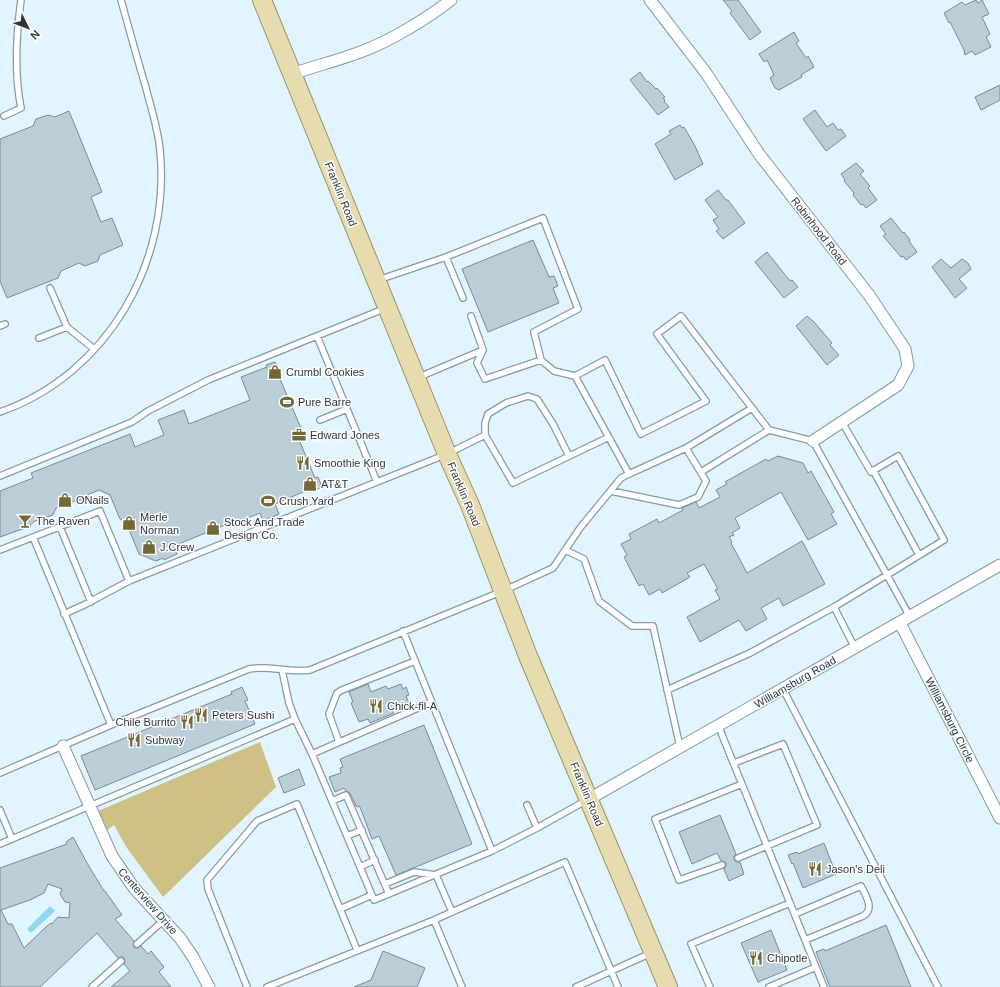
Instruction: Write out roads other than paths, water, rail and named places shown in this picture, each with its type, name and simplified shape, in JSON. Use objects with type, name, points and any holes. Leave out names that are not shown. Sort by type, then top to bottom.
[{"type":"main road","name":"Franklin Road","points":[[262,0],[447,454],[470,505],[504,590],[528,656],[668,987]]},
{"type":"street","name":"Robinhood Road","points":[[650,0],[706,73],[759,154],[869,295],[905,349],[908,366],[898,385],[813,441]]},
{"type":"street","points":[[292,74],[362,51],[388,39],[449,1]]},
{"type":"street","name":"Williamsburg Road","points":[[589,799],[1000,565]]},
{"type":"street","name":"Williamsburg Circle","points":[[900,623],[1000,818]]},
{"type":"street","name":"Centerview Drive","points":[[63,746],[88,806],[112,856],[134,888],[164,920],[194,957],[208,987]]},
{"type":"lane","points":[[4,116],[21,108],[17,89],[16,61],[21,0]]},
{"type":"lane","points":[[0,412],[35,397],[46,390],[69,372],[94,348],[114,325],[125,308],[144,270],[153,241],[159,215],[161,154],[157,130],[121,0]]},
{"type":"lane","points":[[377,280],[446,257],[543,218],[578,308],[534,332],[541,360],[554,371],[575,376],[606,360],[642,434],[706,401],[657,334],[681,316],[769,430],[813,441],[910,617]]},
{"type":"lane","points":[[446,257],[463,298]]},
{"type":"lane","points":[[50,288],[67,327],[94,348]]},
{"type":"lane","points":[[0,476],[132,422],[148,411],[208,380],[388,307]]},
{"type":"lane","points":[[471,316],[483,350],[477,363],[485,379],[541,360]]},
{"type":"lane","points":[[39,338],[67,327]]},
{"type":"lane","points":[[317,336],[377,482]]},
{"type":"lane","points":[[416,378],[483,350]]},
{"type":"lane","points":[[575,376],[629,474]]},
{"type":"lane","points":[[569,456],[553,424],[537,399],[528,396],[506,403],[488,414],[484,423],[485,435],[513,483],[609,437]]},
{"type":"lane","points":[[0,773],[111,725],[249,669],[258,667],[294,671],[310,670],[504,590],[552,568],[580,528],[621,478],[686,448],[752,408]]},
{"type":"lane","points":[[320,420],[347,409]]},
{"type":"lane","points":[[667,690],[750,653],[834,607],[944,540],[898,456],[871,472],[842,422]]},
{"type":"lane","points":[[701,472],[769,430]]},
{"type":"lane","points":[[64,614],[91,602],[129,581],[447,454],[485,435]]},
{"type":"lane","points":[[611,491],[679,505],[698,497],[706,481],[686,448]]},
{"type":"lane","points":[[873,470],[919,555]]},
{"type":"lane","points":[[0,550],[100,511],[129,581]]},
{"type":"lane","points":[[60,527],[91,602]]},
{"type":"lane","points":[[33,538],[111,725]]},
{"type":"lane","points":[[565,550],[584,559],[599,601],[632,626],[653,626],[680,747]]},
{"type":"lane","points":[[834,607],[855,648]]},
{"type":"lane","points":[[403,631],[492,851]]},
{"type":"lane","points":[[339,742],[329,714],[337,693],[415,661]]},
{"type":"lane","points":[[282,670],[289,703],[295,719],[312,754],[374,900],[492,851],[589,799]]},
{"type":"lane","points":[[783,689],[938,987]]},
{"type":"lane","points":[[312,754],[432,702]]},
{"type":"lane","points":[[0,844],[295,719]]},
{"type":"lane","points":[[718,725],[824,987]]},
{"type":"lane","points":[[734,763],[783,744],[817,825],[738,858]]},
{"type":"lane","points":[[722,865],[680,880],[655,819],[742,784]]},
{"type":"lane","points":[[332,801],[346,795],[389,894]]},
{"type":"lane","points":[[247,987],[208,889],[207,880],[257,822],[297,804],[357,950]]},
{"type":"lane","points":[[527,805],[537,828]]},
{"type":"lane","points":[[0,810],[12,839]]},
{"type":"lane","points":[[347,836],[362,830]]},
{"type":"lane","points":[[360,867],[375,860]]},
{"type":"lane","points":[[268,987],[434,920],[565,862],[618,987]]},
{"type":"lane","points":[[385,884],[414,872],[436,874]]},
{"type":"lane","points":[[436,874],[452,912]]},
{"type":"lane","points":[[795,914],[862,886],[869,903],[870,909],[863,916],[805,940]]},
{"type":"lane","points":[[340,909],[372,895]]},
{"type":"lane","points":[[710,987],[691,944],[790,903]]},
{"type":"lane","points":[[138,944],[164,920]]},
{"type":"lane","points":[[434,920],[462,987]]},
{"type":"lane","points":[[576,987],[653,952]]},
{"type":"lane","points":[[92,987],[121,961]]},
{"type":"lane","points":[[769,987],[816,967]]},
{"type":"water","points":[[50,906],[55,911],[31,933],[27,929]]},
{"type":"place","name":"Crumbl Cookies","points":[[275,372]]},
{"type":"place","name":"Pure Barre","points":[[287,402]]},
{"type":"place","name":"Edward Jones","points":[[299,435]]},
{"type":"place","name":"Smoothie King","points":[[303,463]]},
{"type":"place","name":"AT&T","points":[[310,484]]},
{"type":"place","name":"ONails","points":[[65,500]]},
{"type":"place","name":"Crush Yard","points":[[268,501]]},
{"type":"place","name":"The Raven","points":[[25,521]]},
{"type":"place","name":"Merle Norman","points":[[129,523]]},
{"type":"place","name":"Stock And Trade Design Co.","points":[[213,528]]},
{"type":"place","name":"J.Crew","points":[[149,547]]},
{"type":"place","name":"Chick-fil-A","points":[[376,706]]},
{"type":"place","name":"Peters Sushi","points":[[201,715]]},
{"type":"place","name":"Chile Burrito","points":[[187,722]]},
{"type":"place","name":"Subway","points":[[134,740]]},
{"type":"place","name":"Jason's Deli","points":[[815,869]]},
{"type":"place","name":"Chipotle","points":[[756,958]]}]
